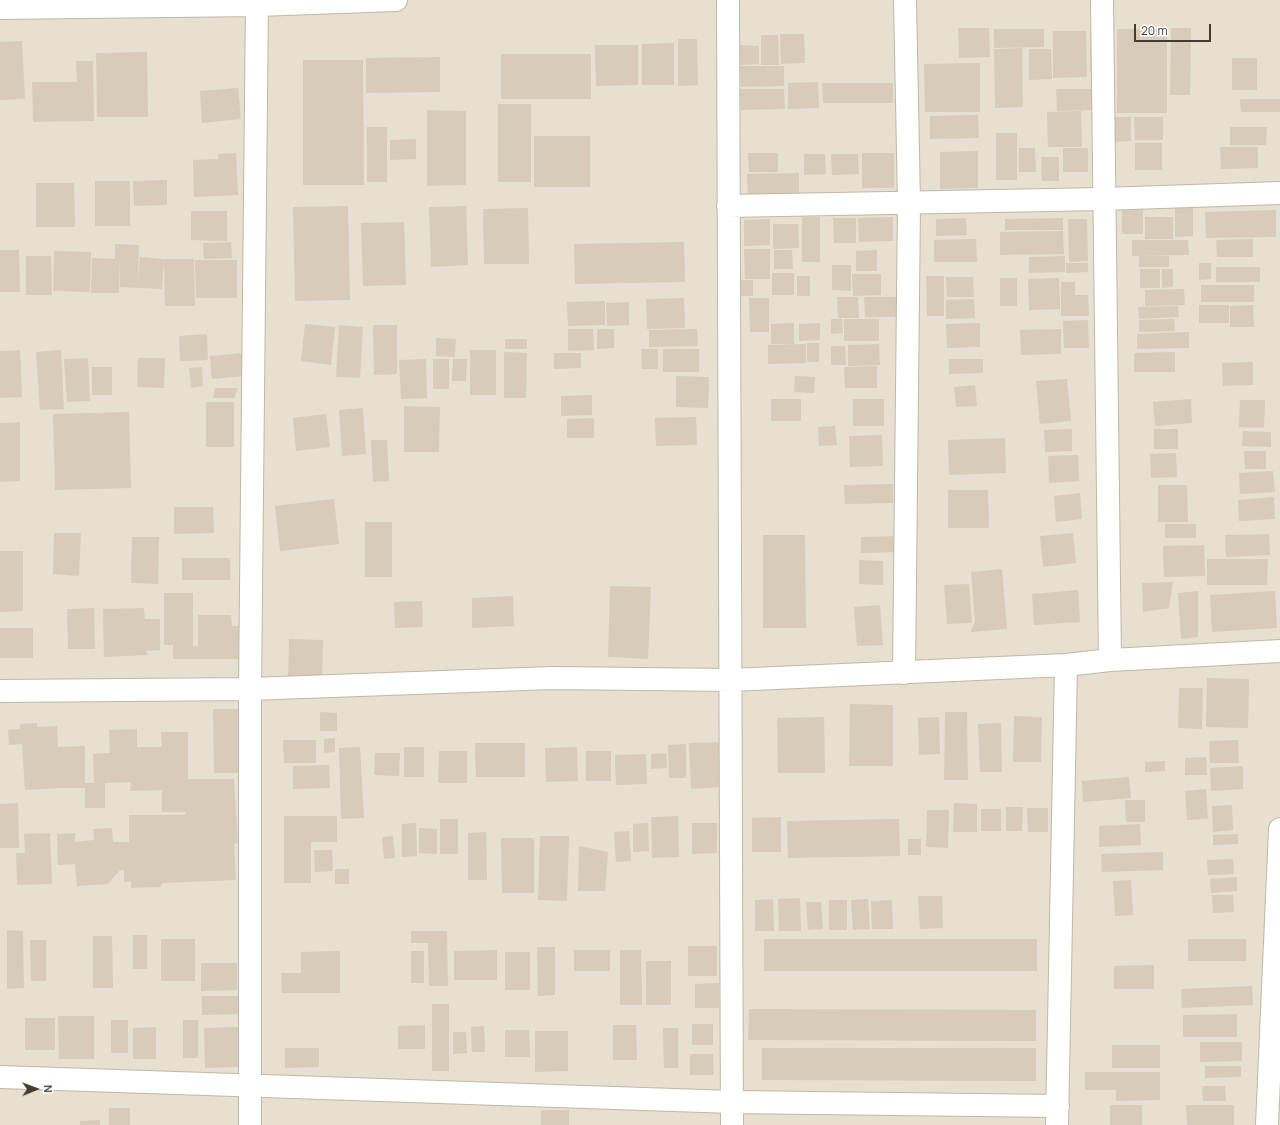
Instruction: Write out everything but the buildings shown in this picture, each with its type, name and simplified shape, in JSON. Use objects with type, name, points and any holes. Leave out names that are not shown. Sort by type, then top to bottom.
[{"type":"street","points":[[0,8],[396,0]]},
{"type":"street","points":[[728,0],[732,1125]]},
{"type":"street","points":[[904,673],[909,203],[905,0]]},
{"type":"street","points":[[1102,0],[1103,199],[1110,660]]},
{"type":"street","points":[[250,1125],[250,689],[257,2]]},
{"type":"street","points":[[728,206],[1103,199],[1280,193]]},
{"type":"street","points":[[0,691],[250,689],[552,678],[731,680],[1066,665],[1110,660],[1280,651]]},
{"type":"street","points":[[0,1076],[732,1102],[1058,1116],[1066,665]]},
{"type":"street","points":[[1267,1125],[1280,829]]},
{"type":"shaded area","points":[[0,0],[1280,0],[1280,1125],[0,1125]]}]
